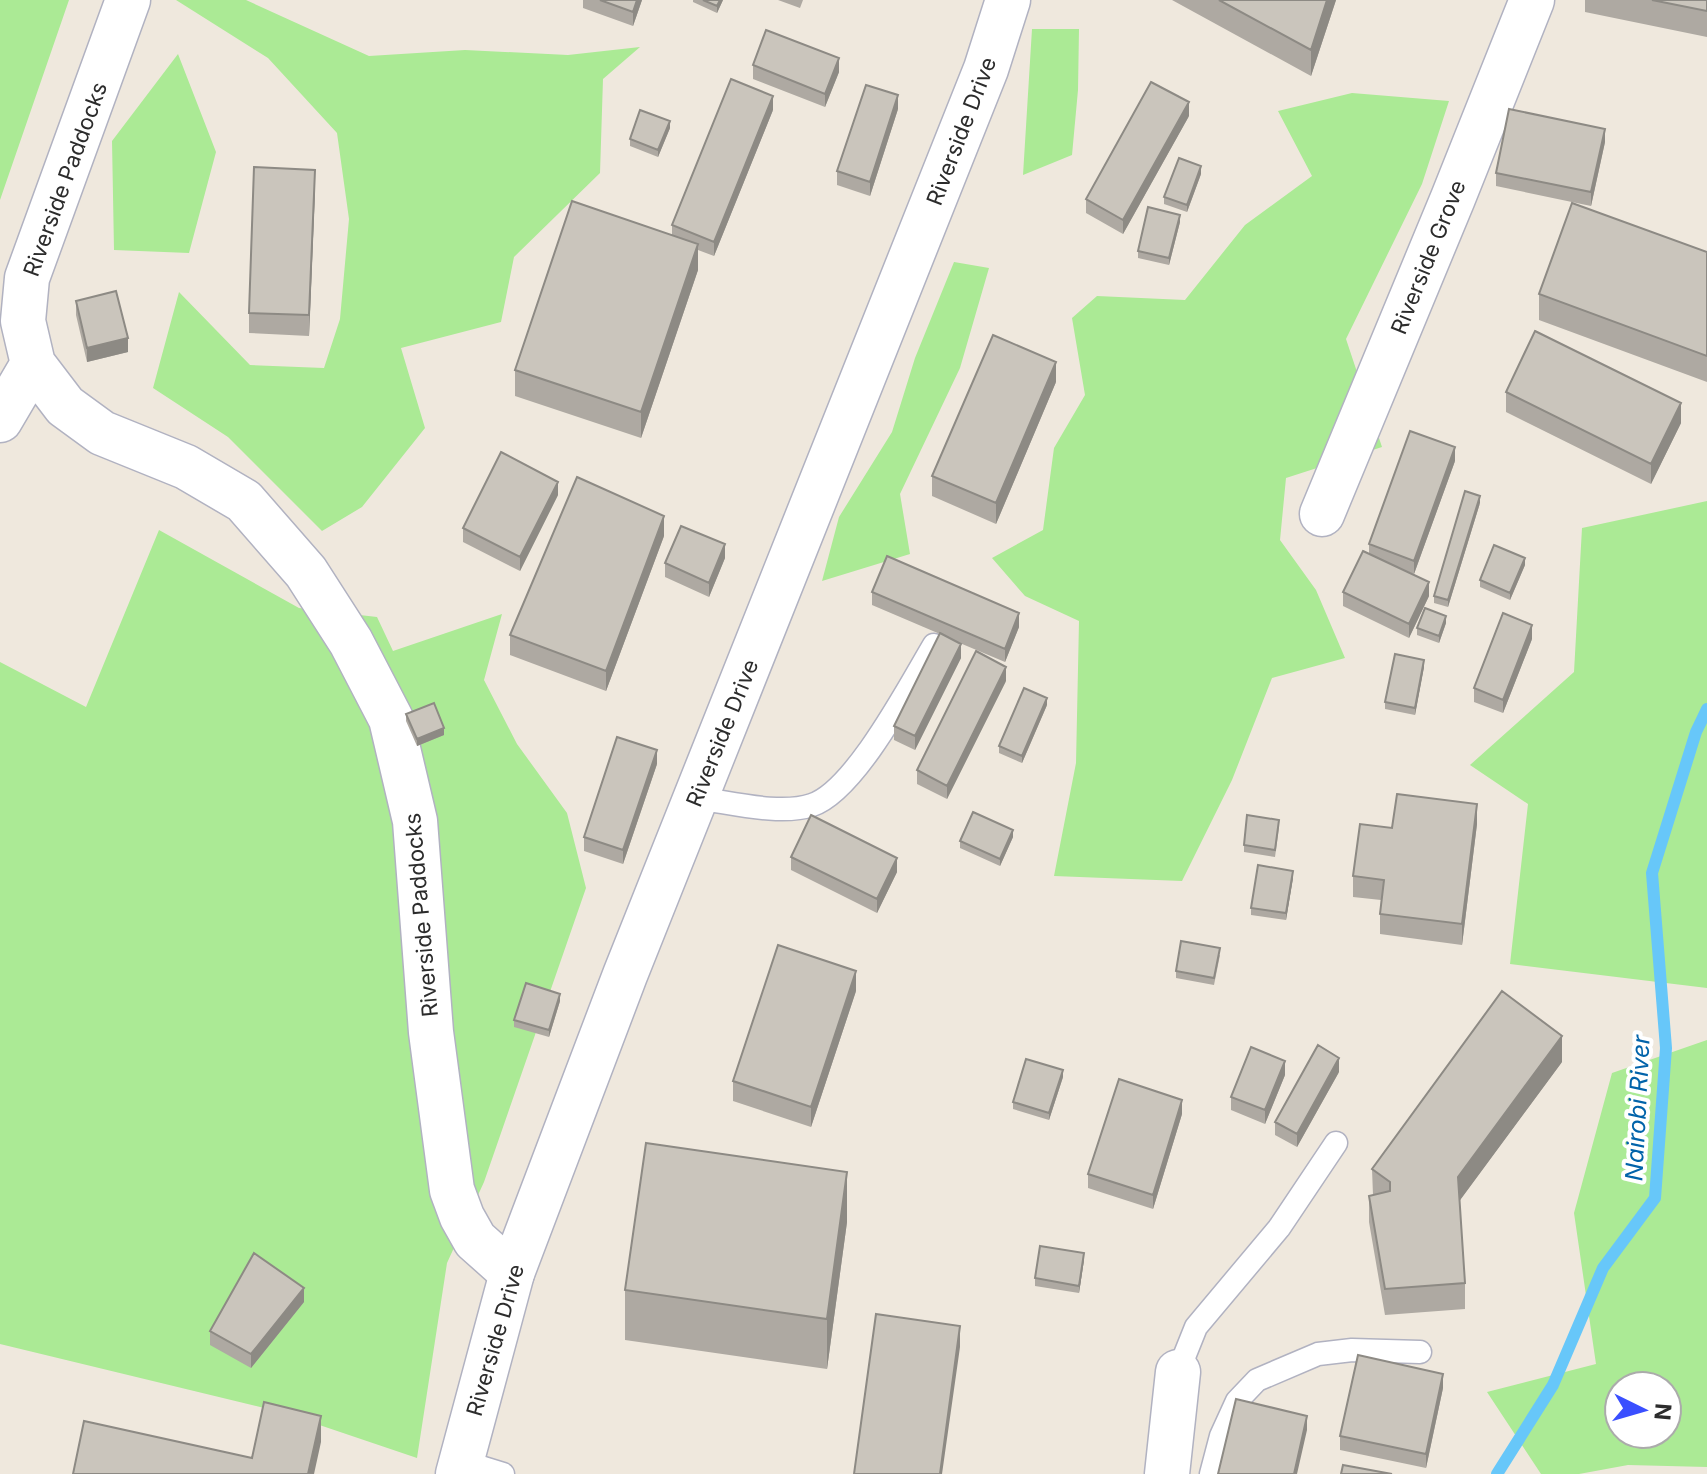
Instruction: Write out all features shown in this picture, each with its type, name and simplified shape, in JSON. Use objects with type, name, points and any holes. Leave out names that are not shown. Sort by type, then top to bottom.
[{"type":"street","name":"Riverside Paddocks","points":[[128,0],[27,278],[23,321],[33,364],[65,406],[102,433],[186,467],[244,501],[306,572],[351,642],[391,719],[415,821],[431,1032],[452,1190],[475,1240],[512,1273]]},
{"type":"street","name":"Riverside Drive","points":[[459,1467],[512,1273],[696,798],[986,69],[1008,0]]},
{"type":"street","name":"Riverside Grove","points":[[1322,514],[1532,0]]},
{"type":"street","points":[[0,420],[33,364]]},
{"type":"street","points":[[1167,1474],[1178,1372]]},
{"type":"lane","points":[[696,798],[781,809],[813,805],[838,791],[876,740],[934,645]]},
{"type":"lane","points":[[1178,1372],[1196,1327],[1279,1228],[1336,1143]]},
{"type":"lane","points":[[1211,1474],[1221,1436],[1237,1401],[1257,1380],[1318,1354],[1352,1350],[1420,1352]]},
{"type":"lane","points":[[459,1467],[503,1474]]},
{"type":"green space","points":[[0,0],[69,0],[0,200]]},
{"type":"green space","points":[[176,0],[246,0],[369,56],[465,50],[568,55],[640,47],[603,79],[600,173],[514,257],[501,322],[401,348],[425,428],[362,507],[322,531],[228,437],[153,388],[179,292],[250,365],[324,368],[340,319],[349,219],[337,133],[268,58]]},
{"type":"green space","points":[[1032,29],[1079,29],[1078,90],[1072,155],[1023,175]]},
{"type":"green space","points":[[178,54],[216,152],[189,253],[114,250],[112,141]]},
{"type":"green space","points":[[1352,93],[1449,101],[1422,184],[1346,339],[1382,447],[1286,478],[1280,540],[1316,590],[1345,658],[1272,678],[1232,780],[1182,881],[1054,876],[1076,763],[1079,621],[1025,596],[992,558],[1043,530],[1054,448],[1085,395],[1072,318],[1097,296],[1185,300],[1245,225],[1312,176],[1278,111]]},
{"type":"green space","points":[[954,262],[989,268],[960,368],[900,494],[910,554],[822,581],[839,517],[892,432],[915,358]]},
{"type":"green space","points":[[1707,501],[1707,988],[1510,964],[1528,804],[1470,765],[1574,672],[1582,528]]},
{"type":"green space","points":[[159,530],[299,608],[377,617],[393,651],[502,614],[484,680],[517,744],[567,813],[586,888],[484,1182],[447,1263],[417,1458],[281,1412],[0,1344],[0,662],[86,707]]},
{"type":"green space","points":[[1707,1040],[1707,1467],[1628,1465],[1579,1474],[1541,1474],[1487,1392],[1596,1364],[1574,1213],[1612,1073]]},
{"type":"building","points":[[600,0],[637,0],[633,12]]},
{"type":"building","points":[[703,0],[720,0],[717,6]]},
{"type":"building","points":[[1219,0],[1327,0],[1311,50]]},
{"type":"building","points":[[1652,0],[1707,0],[1707,11]]},
{"type":"building","points":[[766,30],[839,58],[825,94],[753,65]]},
{"type":"building","points":[[731,79],[773,96],[714,242],[672,225]]},
{"type":"building","points":[[1151,82],[1189,102],[1123,220],[1086,199]]},
{"type":"building","points":[[866,85],[898,95],[870,182],[837,171]]},
{"type":"building","points":[[1509,109],[1605,129],[1591,192],[1496,173]]},
{"type":"building","points":[[640,110],[670,121],[658,150],[630,139]]},
{"type":"building","points":[[1179,158],[1201,166],[1187,205],[1164,197]]},
{"type":"building","points":[[254,167],[315,170],[309,315],[249,313]]},
{"type":"building","points":[[572,201],[698,244],[641,412],[515,370]]},
{"type":"building","points":[[1572,203],[1707,252],[1707,356],[1539,294]]},
{"type":"building","points":[[1148,207],[1180,215],[1169,258],[1138,251]]},
{"type":"building","points":[[116,291],[128,338],[87,348],[76,301]]},
{"type":"building","points":[[1535,331],[1681,403],[1651,464],[1506,392]]},
{"type":"building","points":[[993,335],[1056,362],[996,503],[932,476]]},
{"type":"building","points":[[1410,431],[1455,447],[1414,561],[1369,544]]},
{"type":"building","points":[[501,452],[558,482],[520,557],[463,528]]},
{"type":"building","points":[[577,477],[664,516],[606,671],[510,635]]},
{"type":"building","points":[[1465,491],[1480,496],[1448,600],[1434,596]]},
{"type":"building","points":[[681,526],[725,544],[709,583],[665,563]]},
{"type":"building","points":[[1494,545],[1525,558],[1510,593],[1480,580]]},
{"type":"building","points":[[1363,551],[1429,582],[1409,624],[1343,592]]},
{"type":"building","points":[[887,556],[1019,613],[1005,649],[872,592]]},
{"type":"building","points":[[1425,608],[1446,616],[1439,636],[1417,628]]},
{"type":"building","points":[[1503,613],[1532,625],[1503,700],[1474,688]]},
{"type":"building","points":[[940,633],[961,644],[915,736],[894,726]]},
{"type":"building","points":[[976,651],[1006,667],[947,786],[917,770]]},
{"type":"building","points":[[1395,654],[1424,660],[1415,708],[1385,702]]},
{"type":"building","points":[[1024,688],[1047,698],[1022,756],[999,746]]},
{"type":"building","points":[[434,703],[444,728],[417,739],[406,714]]},
{"type":"building","points":[[617,737],[657,750],[623,850],[584,837]]},
{"type":"building","points":[[1397,794],[1477,804],[1462,924],[1380,914],[1384,880],[1353,876],[1360,824],[1392,828]]},
{"type":"building","points":[[973,812],[1013,830],[1000,859],[960,841]]},
{"type":"building","points":[[811,815],[897,858],[877,899],[791,857]]},
{"type":"building","points":[[1247,815],[1279,820],[1275,850],[1244,845]]},
{"type":"building","points":[[1258,865],[1293,871],[1286,913],[1251,908]]},
{"type":"building","points":[[1181,941],[1220,948],[1214,978],[1176,971]]},
{"type":"building","points":[[778,945],[856,971],[811,1107],[733,1081]]},
{"type":"building","points":[[526,983],[560,994],[549,1030],[514,1020]]},
{"type":"building","points":[[1502,991],[1562,1036],[1458,1177],[1465,1283],[1385,1289],[1369,1196],[1390,1191],[1390,1182],[1372,1169]]},
{"type":"building","points":[[1318,1045],[1339,1058],[1297,1134],[1275,1122]]},
{"type":"building","points":[[1251,1047],[1285,1061],[1265,1110],[1231,1097]]},
{"type":"building","points":[[1026,1059],[1063,1070],[1049,1113],[1013,1102]]},
{"type":"building","points":[[1119,1079],[1182,1100],[1153,1195],[1088,1174]]},
{"type":"building","points":[[646,1143],[847,1172],[827,1319],[625,1290]]},
{"type":"building","points":[[1040,1246],[1084,1253],[1079,1286],[1035,1278]]},
{"type":"building","points":[[254,1253],[304,1288],[251,1354],[210,1331]]},
{"type":"building","points":[[876,1314],[960,1326],[940,1474],[854,1474]]},
{"type":"building","points":[[1358,1355],[1443,1374],[1426,1454],[1340,1436]]},
{"type":"building","points":[[1236,1399],[1307,1416],[1294,1474],[1218,1474]]},
{"type":"building","points":[[264,1402],[321,1416],[308,1474],[73,1474],[84,1421],[252,1458]]},
{"type":"building","points":[[1343,1465],[1392,1474],[1341,1474]]},
{"type":"waterway","name":"Nairobi River","points":[[1497,1474],[1553,1385],[1603,1268],[1655,1198],[1666,1048],[1652,873],[1696,732],[1707,709]]}]
